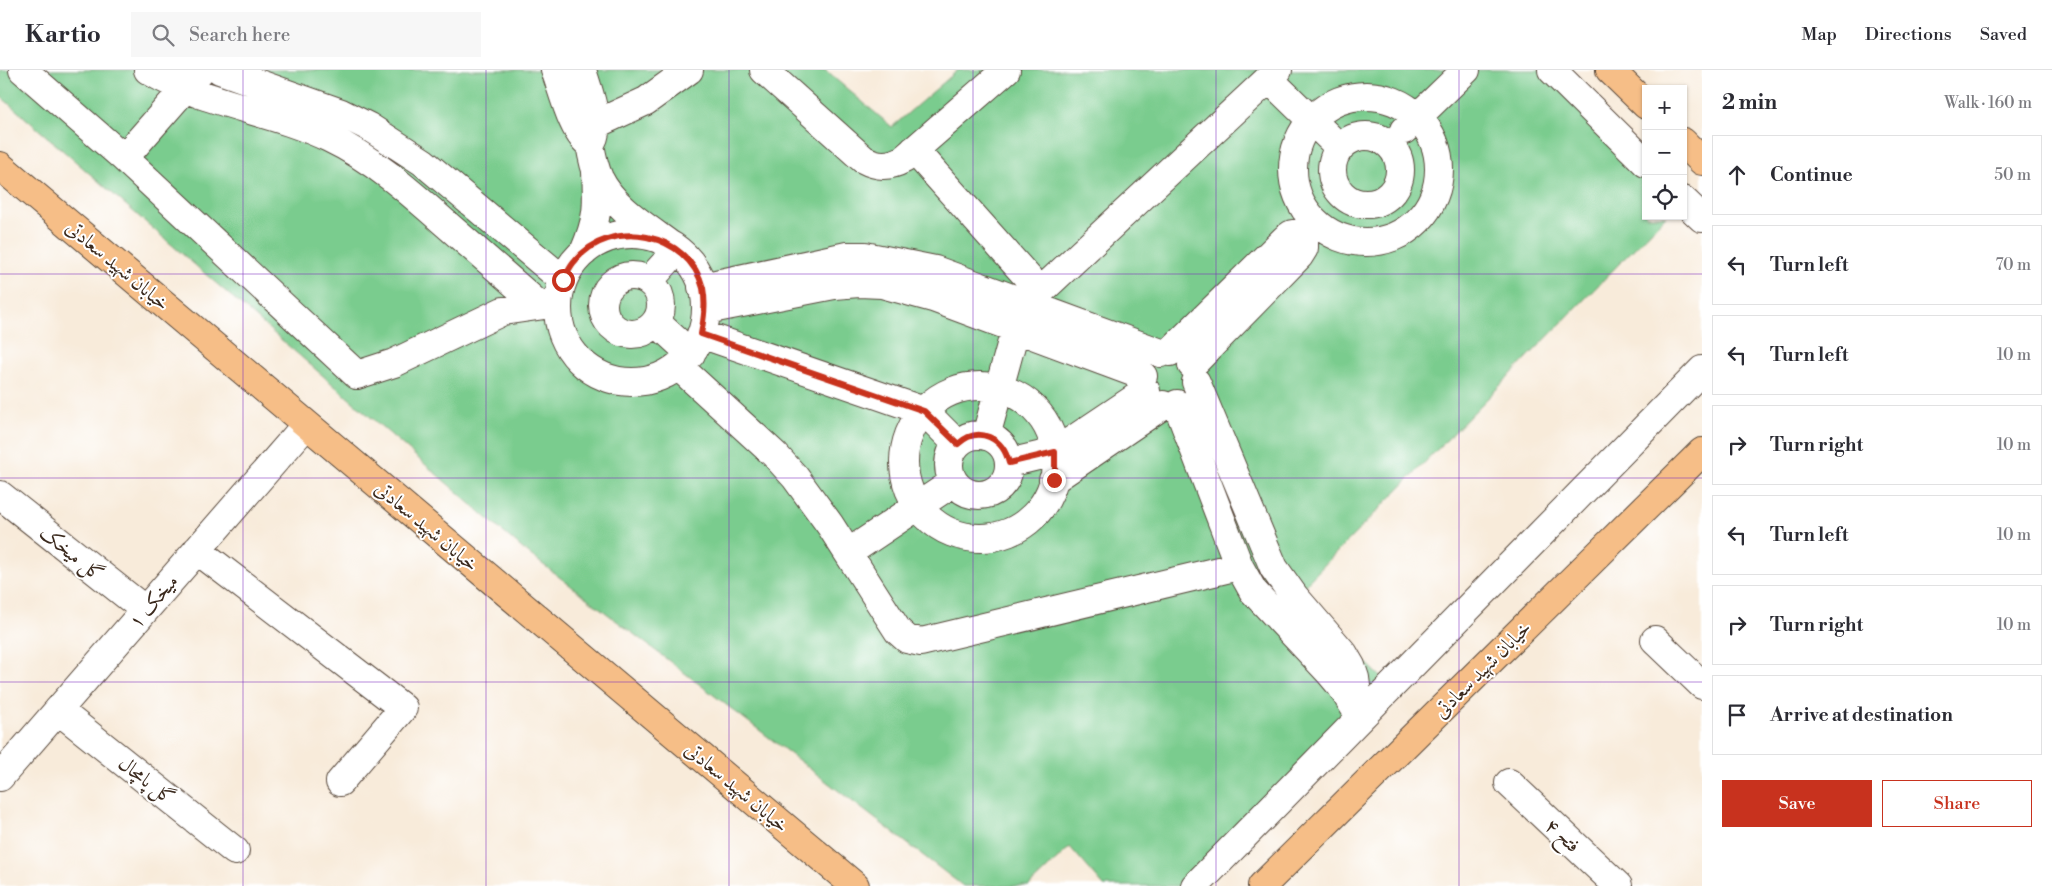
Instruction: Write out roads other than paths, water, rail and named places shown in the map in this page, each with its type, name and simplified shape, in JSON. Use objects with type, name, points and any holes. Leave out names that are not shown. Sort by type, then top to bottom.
[{"type":"main road","points":[[1610,70],[1642,101]]},
{"type":"main road","points":[[1687,146],[1702,161]]},
{"type":"main road","name":"خیابان شهید سعادتی","points":[[0,166],[855,886]]},
{"type":"main road","name":"خیابان شهید سعادتی","points":[[1262,886],[1702,452]]},
{"type":"street","points":[[23,70],[124,158],[357,375],[394,363],[504,311],[553,296],[575,260],[592,246],[612,236],[635,234],[658,239],[677,250]]},
{"type":"street","points":[[148,70],[193,79],[350,149],[397,180],[553,296]]},
{"type":"street","points":[[220,70],[341,113],[424,162],[553,296],[560,326],[569,348],[585,365],[605,377],[628,382],[652,380],[696,330],[847,256],[865,256],[935,270],[1034,297],[1180,363],[1274,568],[1294,596],[1344,654],[1351,666],[1355,678],[1360,718]]},
{"type":"street","points":[[555,70],[576,126],[585,142],[594,145]]},
{"type":"street","points":[[582,70],[600,178],[614,200],[677,250],[693,266],[696,330],[784,464],[830,525],[898,631],[907,639],[921,642],[1239,566]]},
{"type":"street","points":[[594,145],[646,101],[689,70]]},
{"type":"street","points":[[764,70],[863,159],[872,164],[883,166],[894,164],[914,150],[1006,70]]},
{"type":"street","points":[[1388,145],[1466,70]]},
{"type":"street","points":[[1552,70],[1642,159]]},
{"type":"street","points":[[986,436],[1019,316],[1034,297],[1273,74],[1312,121],[1340,148]]},
{"type":"street","points":[[124,158],[193,79]]},
{"type":"street","points":[[1360,96],[1380,97],[1399,104],[1417,118],[1430,134],[1438,156],[1438,179],[1431,202],[1414,223],[1399,234],[1377,241],[1354,241],[1310,228],[1294,181],[1293,161],[1298,141],[1312,121],[1323,110],[1340,100],[1360,96]]},
{"type":"street","points":[[1360,137],[1371,137],[1381,140],[1388,145],[1396,156],[1400,167],[1397,183],[1387,197],[1377,202],[1366,204],[1356,202],[1343,195],[1333,179],[1332,168],[1340,148],[1349,141],[1360,137]]},
{"type":"street","points":[[584,252],[596,221],[598,204],[594,145]]},
{"type":"street","points":[[914,150],[1034,297]]},
{"type":"street","points":[[1180,363],[1299,256],[1304,248],[1310,228],[1343,195]]},
{"type":"street","points":[[1387,197],[1414,223]]},
{"type":"street","points":[[1687,204],[1702,218]]},
{"type":"street","points":[[649,281],[677,250]]},
{"type":"street","points":[[631,275],[640,276],[649,281],[660,296],[660,315],[656,322],[648,330],[639,333],[620,331],[612,326],[603,309],[603,299],[613,282],[631,275]]},
{"type":"street","points":[[696,330],[834,285],[882,284],[933,298],[1016,328],[1157,394],[1189,397],[1180,363]]},
{"type":"street","points":[[656,322],[696,330],[924,411],[958,444]]},
{"type":"street","points":[[1180,363],[1153,357],[1147,364],[1157,394],[1239,566],[1253,591],[1341,686],[1360,718]]},
{"type":"street","points":[[1195,886],[1702,370]]},
{"type":"street","points":[[981,386],[999,388],[1020,398],[1037,412],[1049,431],[1055,452],[1055,475],[1049,496],[1036,514],[1020,528],[999,536],[977,539],[955,534],[935,524],[918,506],[911,494],[905,476],[904,457],[908,438],[916,421],[924,411],[944,395],[962,388],[981,386]]},
{"type":"street","points":[[1009,463],[1055,452],[1157,394]]},
{"type":"street","points":[[1054,480],[1157,394]]},
{"type":"street","name":"میخک ۱","points":[[0,777],[306,425]]},
{"type":"street","points":[[974,435],[986,436],[1002,445],[1009,463],[1009,473],[1005,482],[998,489],[980,496],[961,490],[950,474],[948,464],[950,454],[964,438],[974,435]]},
{"type":"street","points":[[848,553],[954,482]]},
{"type":"street","name":"گل میخک","points":[[0,495],[145,610]]},
{"type":"street","points":[[197,550],[402,708],[340,782]]},
{"type":"street","points":[[1655,640],[1702,685]]},
{"type":"street","name":"گل پامچال","points":[[58,710],[236,851]]},
{"type":"street","name":"فتح ۴","points":[[1509,783],[1618,886]]}]
